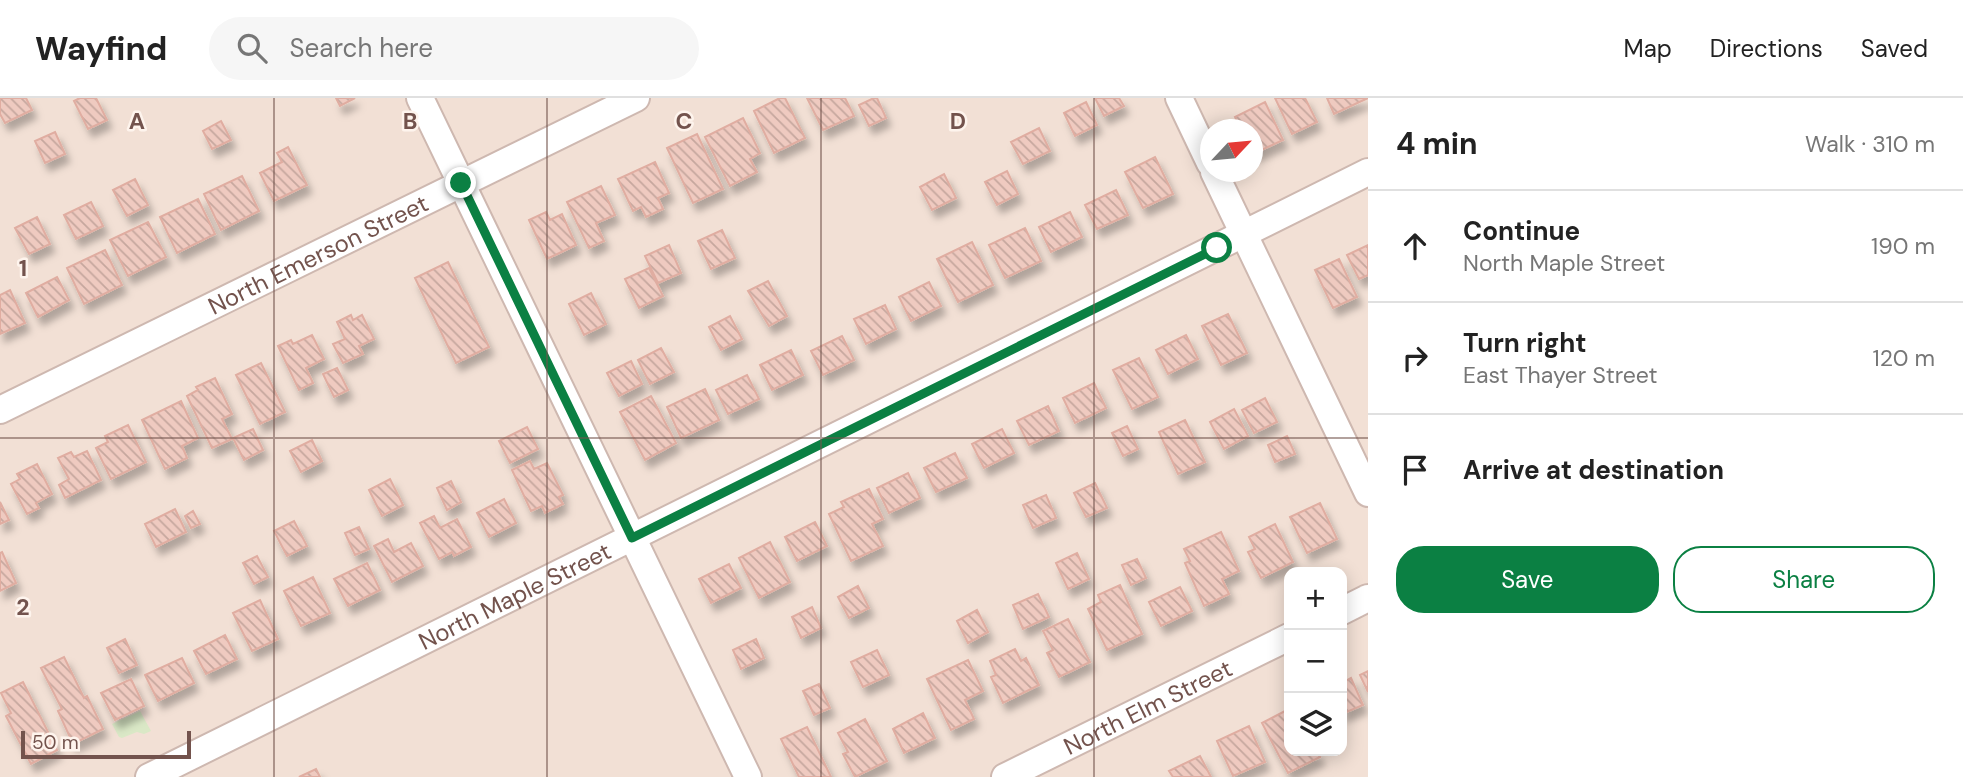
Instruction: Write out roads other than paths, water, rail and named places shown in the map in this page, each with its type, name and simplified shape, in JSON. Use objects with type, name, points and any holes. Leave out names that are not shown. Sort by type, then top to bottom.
[{"type":"street","points":[[421,98],[748,777]]},
{"type":"street","name":"North Emerson Street","points":[[0,410],[636,98]]},
{"type":"street","points":[[1179,98],[1200,142]]},
{"type":"street","name":"North Maple Street","points":[[149,777],[1368,172]]},
{"type":"street","points":[[1219,182],[1368,493]]},
{"type":"street","points":[[1347,608],[1368,598]]},
{"type":"street","name":"North Elm Street","points":[[1005,777],[1284,639]]}]
